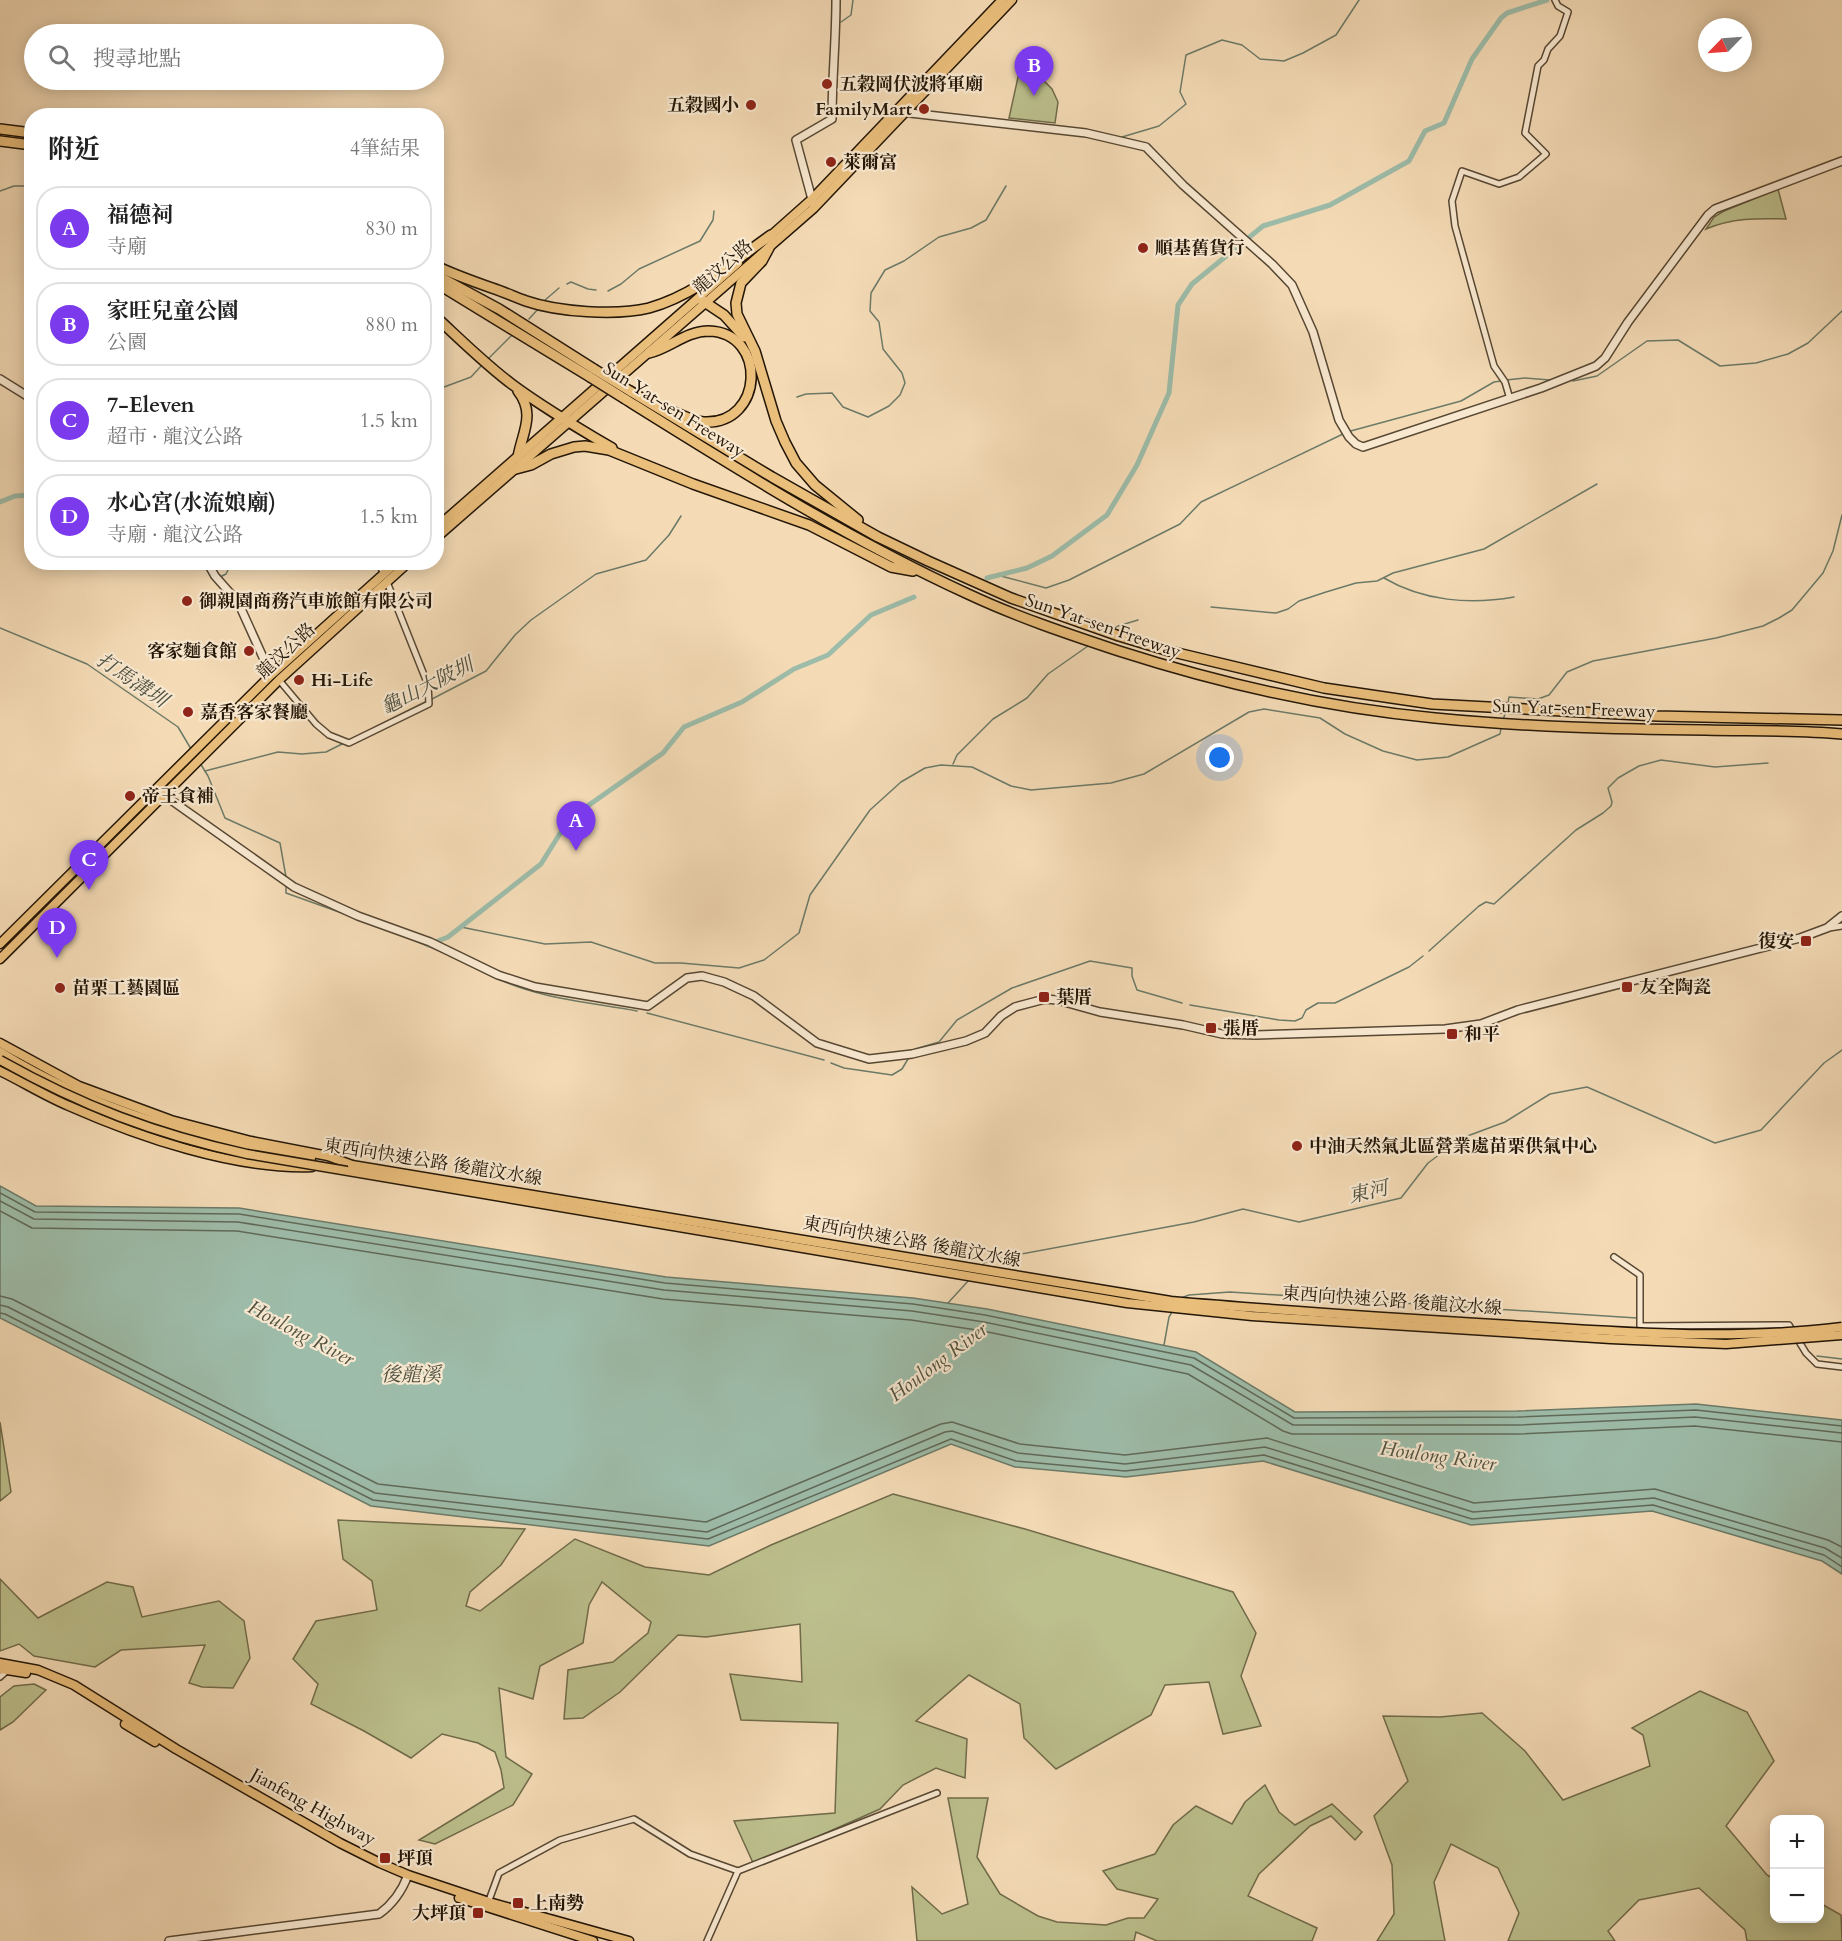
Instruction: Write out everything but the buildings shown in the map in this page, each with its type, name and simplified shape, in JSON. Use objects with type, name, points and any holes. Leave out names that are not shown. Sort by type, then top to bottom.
[{"type":"highway","points":[[0,129],[24,132]]},
{"type":"highway","points":[[0,141],[24,144]]},
{"type":"highway","points":[[444,270],[462,279],[528,302],[578,311],[618,312],[649,308],[676,297],[771,236]]},
{"type":"highway","points":[[769,248],[762,261],[741,283],[736,303],[737,314],[755,351],[784,442],[796,463],[815,486],[884,540]]},
{"type":"highway","name":"Sun Yat-sen Freeway","points":[[444,279],[498,309],[592,373],[805,510],[970,595],[1075,637],[1208,678],[1323,704],[1436,718],[1490,722],[1842,734]]},
{"type":"highway","name":"Sun Yat-sen Freeway","points":[[444,288],[592,373]]},
{"type":"highway","points":[[703,301],[724,315],[755,351]]},
{"type":"highway","points":[[444,325],[513,385],[565,420],[633,460]]},
{"type":"highway","points":[[649,353],[662,350],[697,332],[715,332],[730,337],[744,350],[750,361],[752,374],[745,402],[733,414],[722,419],[703,422],[652,405]]},
{"type":"highway","points":[[513,385],[526,404],[528,416],[518,457]]},
{"type":"highway","name":"Sun Yat-sen Freeway","points":[[627,395],[652,405],[724,450],[884,540],[1011,598],[1119,636],[1217,664],[1268,673],[1324,688],[1401,700],[1483,708],[1657,716],[1842,720]]},
{"type":"highway","points":[[516,469],[574,447],[597,448],[809,525],[891,567],[926,574]]},
{"type":"main road","name":"龍汶公路","points":[[444,531],[516,469],[565,420],[703,301],[769,248],[785,228],[813,204],[1006,1]]},
{"type":"main road","name":"龍汶公路","points":[[444,521],[518,457],[649,353],[771,236],[785,228]]},
{"type":"main road","name":"龍汶公路","points":[[386,578],[392,570]]},
{"type":"main road","name":"龍汶公路","points":[[213,740],[275,678],[398,570]]},
{"type":"main road","points":[[0,959],[160,793],[184,762],[213,740]]},
{"type":"main road","points":[[0,944],[160,793],[190,770],[213,740]]},
{"type":"main road","points":[[0,1043],[79,1086],[151,1113],[251,1141],[328,1156],[352,1165]]},
{"type":"main road","name":"東西向快速公路 後龍汶水線","points":[[0,1052],[60,1085],[101,1103],[168,1127],[248,1148],[1171,1301],[1688,1335],[1761,1335],[1842,1327]]},
{"type":"main road","name":"東西向快速公路 後龍汶水線","points":[[0,1060],[72,1098],[165,1134],[247,1154],[1171,1309],[1698,1343],[1726,1344],[1842,1335]]},
{"type":"main road","points":[[0,1071],[68,1106],[162,1141],[214,1155],[270,1166],[316,1167]]},
{"type":"main road","name":"Jianfeng Highway","points":[[0,1663],[8,1668],[45,1678],[70,1689],[144,1736],[341,1850],[378,1868],[593,1941]]},
{"type":"main road","name":"Jianfeng Highway","points":[[487,1904],[629,1941]]},
{"type":"street","points":[[813,204],[796,140],[832,119],[836,0]]},
{"type":"street","points":[[1510,399],[1504,380],[1494,366],[1476,307],[1455,226],[1452,201],[1462,171],[1499,184],[1519,177],[1546,154],[1525,133],[1538,66],[1544,60],[1548,49],[1560,36],[1568,12],[1558,6],[1555,0]]},
{"type":"street","points":[[900,112],[1086,133],[1146,147],[1183,185],[1292,285],[1313,332],[1339,420],[1356,444],[1363,447],[1510,399],[1596,366],[1605,358],[1628,322],[1708,215],[1715,209],[1842,161]]},
{"type":"street","points":[[0,379],[24,394]]},
{"type":"street","points":[[212,570],[234,595],[275,678],[316,724],[330,735],[349,743],[429,704],[428,685],[382,570]]},
{"type":"street","points":[[160,793],[294,887],[358,916],[442,946],[498,975],[535,987],[648,1006],[687,978],[702,976],[724,982],[754,996],[818,1043],[869,1059],[912,1054],[966,1041],[985,1033],[1001,1016],[1015,1006],[1045,999],[1100,1012],[1183,1024],[1222,1034],[1445,1029],[1481,1024],[1518,1010],[1800,938],[1827,928],[1842,926]]},
{"type":"street","points":[[1827,928],[1842,916]]},
{"type":"street","points":[[1614,1257],[1640,1275],[1640,1326],[1789,1325],[1806,1353],[1817,1364],[1842,1367]]},
{"type":"street","points":[[0,1677],[8,1668]]},
{"type":"street","points":[[487,1904],[499,1873],[560,1840],[634,1819],[690,1854],[738,1871],[937,1792]]},
{"type":"street","points":[[707,1941],[738,1871]]},
{"type":"street","points":[[169,1941],[379,1914],[388,1908],[407,1877]]},
{"type":"green space","points":[[1022,59],[1052,89],[1058,102],[1055,123],[1009,118]]},
{"type":"green space","points":[[1778,189],[1786,219],[1745,220],[1706,229],[1714,217],[1724,211]]},
{"type":"green space","points":[[0,1422],[11,1492],[0,1501]]},
{"type":"green space","points":[[893,1494],[1025,1529],[1233,1592],[1256,1633],[1241,1676],[1261,1726],[1223,1734],[1209,1682],[1165,1685],[1151,1715],[1056,1769],[1024,1738],[1020,1704],[969,1675],[916,1721],[967,1739],[965,1778],[936,1768],[903,1785],[880,1809],[754,1865],[734,1821],[835,1813],[838,1723],[741,1720],[730,1674],[802,1682],[800,1624],[706,1637],[678,1635],[620,1692],[583,1718],[564,1719],[568,1670],[613,1662],[648,1633],[651,1622],[602,1582],[589,1605],[583,1643],[540,1666],[533,1699],[499,1688],[506,1757],[532,1774],[513,1805],[435,1844],[419,1840],[504,1788],[495,1752],[478,1743],[442,1734],[411,1758],[311,1704],[318,1684],[293,1659],[316,1621],[377,1610],[372,1581],[343,1559],[338,1520],[525,1529],[501,1565],[470,1592],[466,1606],[480,1611],[575,1539],[645,1567],[709,1575],[771,1545]]},
{"type":"green space","points":[[0,1579],[38,1618],[107,1582],[133,1587],[142,1617],[219,1601],[244,1621],[250,1658],[233,1688],[202,1687],[189,1683],[205,1645],[121,1650],[95,1667],[34,1656],[19,1644],[0,1651]]},
{"type":"green space","points":[[34,1684],[46,1690],[13,1722],[0,1730],[0,1697],[14,1686]]},
{"type":"green space","points":[[1700,1691],[1747,1712],[1774,1761],[1726,1826],[1770,1877],[1770,1923],[1824,1923],[1824,1905],[1841,1915],[1842,1941],[1747,1941],[1745,1930],[1699,1888],[1639,1900],[1608,1931],[1615,1941],[1508,1941],[1519,1913],[1498,1868],[1451,1844],[1434,1882],[1445,1941],[1377,1941],[1394,1914],[1392,1865],[1374,1816],[1408,1781],[1383,1716],[1440,1717],[1482,1713],[1525,1751],[1563,1800],[1650,1766],[1643,1735],[1632,1728]]},
{"type":"green space","points":[[1265,1785],[1279,1812],[1295,1825],[1332,1804],[1362,1832],[1355,1840],[1331,1816],[1310,1826],[1259,1874],[1248,1896],[1317,1928],[1312,1941],[1157,1941],[1136,1932],[1134,1941],[917,1941],[912,1887],[942,1914],[968,1904],[948,1798],[988,1798],[977,1857],[1000,1894],[1038,1916],[1057,1922],[1106,1925],[1128,1918],[1144,1918],[1158,1899],[1117,1889],[1103,1871],[1155,1854],[1173,1825],[1196,1806],[1232,1824],[1245,1802]]},
{"type":"water","name":"後龍溪","points":[[0,1186],[36,1206],[239,1208],[666,1277],[913,1298],[987,1309],[1196,1352],[1295,1412],[1517,1411],[1696,1404],[1842,1420],[1842,1574],[1822,1561],[1652,1511],[1471,1525],[1263,1461],[1126,1477],[1015,1467],[951,1444],[709,1546],[371,1506],[0,1318]]},
{"type":"waterway","points":[[841,22],[851,15],[853,0]]},
{"type":"waterway","name":"龜山大陂圳","points":[[1122,137],[1159,126],[1186,104],[1180,92],[1186,55],[1222,40],[1242,45],[1260,59],[1284,61],[1336,35],[1359,0]]},
{"type":"waterway","points":[[987,578],[1027,568],[1052,556],[1107,515],[1137,465],[1169,393],[1178,305],[1192,284],[1263,226],[1330,205],[1409,161],[1425,131],[1444,123],[1472,59],[1501,18],[1507,13],[1547,0]]},
{"type":"waterway","points":[[0,191],[14,186],[24,186]]},
{"type":"waterway","name":"龜山大陂圳","points":[[797,397],[806,394],[832,393],[843,407],[868,417],[889,406],[900,395],[905,383],[902,373],[883,349],[879,322],[870,311],[871,293],[885,270],[904,261],[939,237],[971,228],[986,220],[1006,186]]},
{"type":"waterway","points":[[608,291],[621,284],[639,269],[700,241],[713,220],[714,211]]},
{"type":"waterway","points":[[567,284],[571,282],[596,290]]},
{"type":"waterway","points":[[544,301],[559,288]]},
{"type":"waterway","points":[[529,319],[539,308]]},
{"type":"waterway","points":[[1573,381],[1597,376],[1647,341],[1678,340],[1720,366],[1756,363],[1788,354],[1808,343],[1842,311]]},
{"type":"waterway","points":[[488,359],[511,336]]},
{"type":"waterway","points":[[444,387],[471,377],[482,365]]},
{"type":"waterway","points":[[1506,380],[1525,378],[1550,380]]},
{"type":"waterway","points":[[1347,432],[1461,401],[1494,382],[1501,381]]},
{"type":"waterway","points":[[997,575],[1046,588],[1069,580],[1180,524],[1201,502],[1343,434]]},
{"type":"waterway","points":[[1211,607],[1276,613],[1288,609],[1299,601],[1326,592],[1356,583],[1377,581],[1393,573],[1484,549],[1597,484]]},
{"type":"waterway","points":[[0,502],[15,496],[24,495]]},
{"type":"waterway","points":[[1508,703],[1509,697],[1538,699],[1549,695],[1567,672],[1593,661],[1716,638],[1763,626],[1779,618],[1792,610],[1823,573],[1833,551],[1842,515]]},
{"type":"waterway","name":"龜山大陂圳","points":[[432,699],[486,671],[515,635],[531,620],[596,574],[646,560],[669,535],[681,516]]},
{"type":"waterway","points":[[220,577],[228,570]]},
{"type":"waterway","points":[[1384,578],[1415,592],[1447,599],[1481,601],[1514,597]]},
{"type":"waterway","points":[[428,945],[448,937],[541,864],[569,819],[663,753],[684,727],[742,702],[794,669],[828,655],[871,615],[914,597]]},
{"type":"waterway","points":[[1112,630],[1138,620]]},
{"type":"waterway","name":"打馬溝圳","points":[[0,628],[87,664],[178,727],[191,749]]},
{"type":"waterway","points":[[953,764],[957,755],[993,719],[1027,698],[1048,674],[1088,646]]},
{"type":"waterway","name":"龜山大陂圳","points":[[375,727],[427,701]]},
{"type":"waterway","points":[[461,927],[545,944],[591,942],[655,963],[739,968],[764,960],[799,933],[810,895],[870,810],[901,782],[925,768],[941,765],[972,767],[1011,786],[1031,790],[1111,783],[1144,774],[1249,712],[1264,709],[1320,718],[1345,734],[1383,751],[1417,760],[1448,757],[1500,734],[1501,728]]},
{"type":"waterway","points":[[1503,720],[1506,711]]},
{"type":"waterway","name":"龜山大陂圳","points":[[205,771],[278,752],[302,754],[326,752],[344,743]]},
{"type":"waterway","points":[[1429,951],[1479,906],[1486,902],[1494,904],[1576,830],[1611,806],[1608,788],[1618,778],[1639,766],[1661,760],[1715,767],[1768,763]]},
{"type":"waterway","name":"打馬溝圳","points":[[200,763],[208,776],[225,818],[280,843],[286,877]]},
{"type":"waterway","name":"打馬溝圳","points":[[286,884],[286,893],[353,917]]},
{"type":"waterway","name":"打馬溝圳","points":[[411,939],[442,952]]},
{"type":"waterway","points":[[1190,1005],[1295,1021],[1302,1018],[1306,1010],[1318,1003],[1335,1003],[1409,967],[1423,956]]},
{"type":"waterway","points":[[915,1049],[939,1042],[957,1020],[1012,988],[1090,961],[1132,968],[1137,990],[1182,1003]]},
{"type":"waterway","points":[[490,975],[543,994],[637,1011]]},
{"type":"waterway","points":[[647,1013],[824,1060]]},
{"type":"waterway","name":"東河","points":[[982,1265],[1000,1258],[1194,1222],[1243,1209],[1299,1222],[1401,1198],[1428,1163],[1462,1138],[1505,1122],[1550,1094],[1587,1087],[1715,1143],[1761,1130],[1824,1063],[1842,1050]]},
{"type":"waterway","points":[[831,1063],[844,1068],[892,1075],[902,1069],[908,1059]]},
{"type":"waterway","name":"東河","points":[[948,1303],[969,1280]]},
{"type":"waterway","points":[[1181,1298],[1189,1295],[1230,1292],[1637,1318]]},
{"type":"waterway","points":[[1164,1345],[1172,1312]]},
{"type":"waterway","points":[[1817,1356],[1842,1359]]},
{"type":"place","name":"五穀岡伏波將軍廟","points":[[827,84]]},
{"type":"place","name":"家旺兒童公園","points":[[1034,96]]},
{"type":"place","name":"五穀國小","points":[[751,105]]},
{"type":"place","name":"FamilyMart","points":[[924,109]]},
{"type":"place","name":"萊爾富","points":[[831,162]]},
{"type":"place","name":"順基舊貨行","points":[[1143,248]]},
{"type":"place","name":"御親園商務汽車旅館有限公司","points":[[187,601]]},
{"type":"place","name":"客家麵食館","points":[[249,651]]},
{"type":"place","name":"Hi-Life","points":[[299,680]]},
{"type":"place","name":"嘉香客家餐廳","points":[[188,712]]},
{"type":"place","name":"帝王食補","points":[[130,796]]},
{"type":"place","name":"福德祠","points":[[576,851]]},
{"type":"place","name":"7-Eleven","points":[[89,890]]},
{"type":"place","name":"復安","points":[[1806,941]]},
{"type":"place","name":"水心宮(水流娘廟)","points":[[57,958]]},
{"type":"place","name":"友全陶瓷","points":[[1627,987]]},
{"type":"place","name":"苗栗工藝園區","points":[[60,988]]},
{"type":"place","name":"葉厝","points":[[1044,997]]},
{"type":"place","name":"張厝","points":[[1211,1028]]},
{"type":"place","name":"和平","points":[[1452,1034]]},
{"type":"place","name":"中油天然氣北區營業處苗栗供氣中心","points":[[1297,1146]]},
{"type":"place","name":"坪頂","points":[[385,1858]]},
{"type":"place","name":"上南勢","points":[[518,1903]]},
{"type":"place","name":"大坪頂","points":[[478,1913]]},
{"type":"water label","name":"Houlong River","points":[[301,1333]]},
{"type":"water label","name":"Houlong River","points":[[938,1362]]},
{"type":"water label","name":"Houlong River","points":[[1438,1456]]}]
